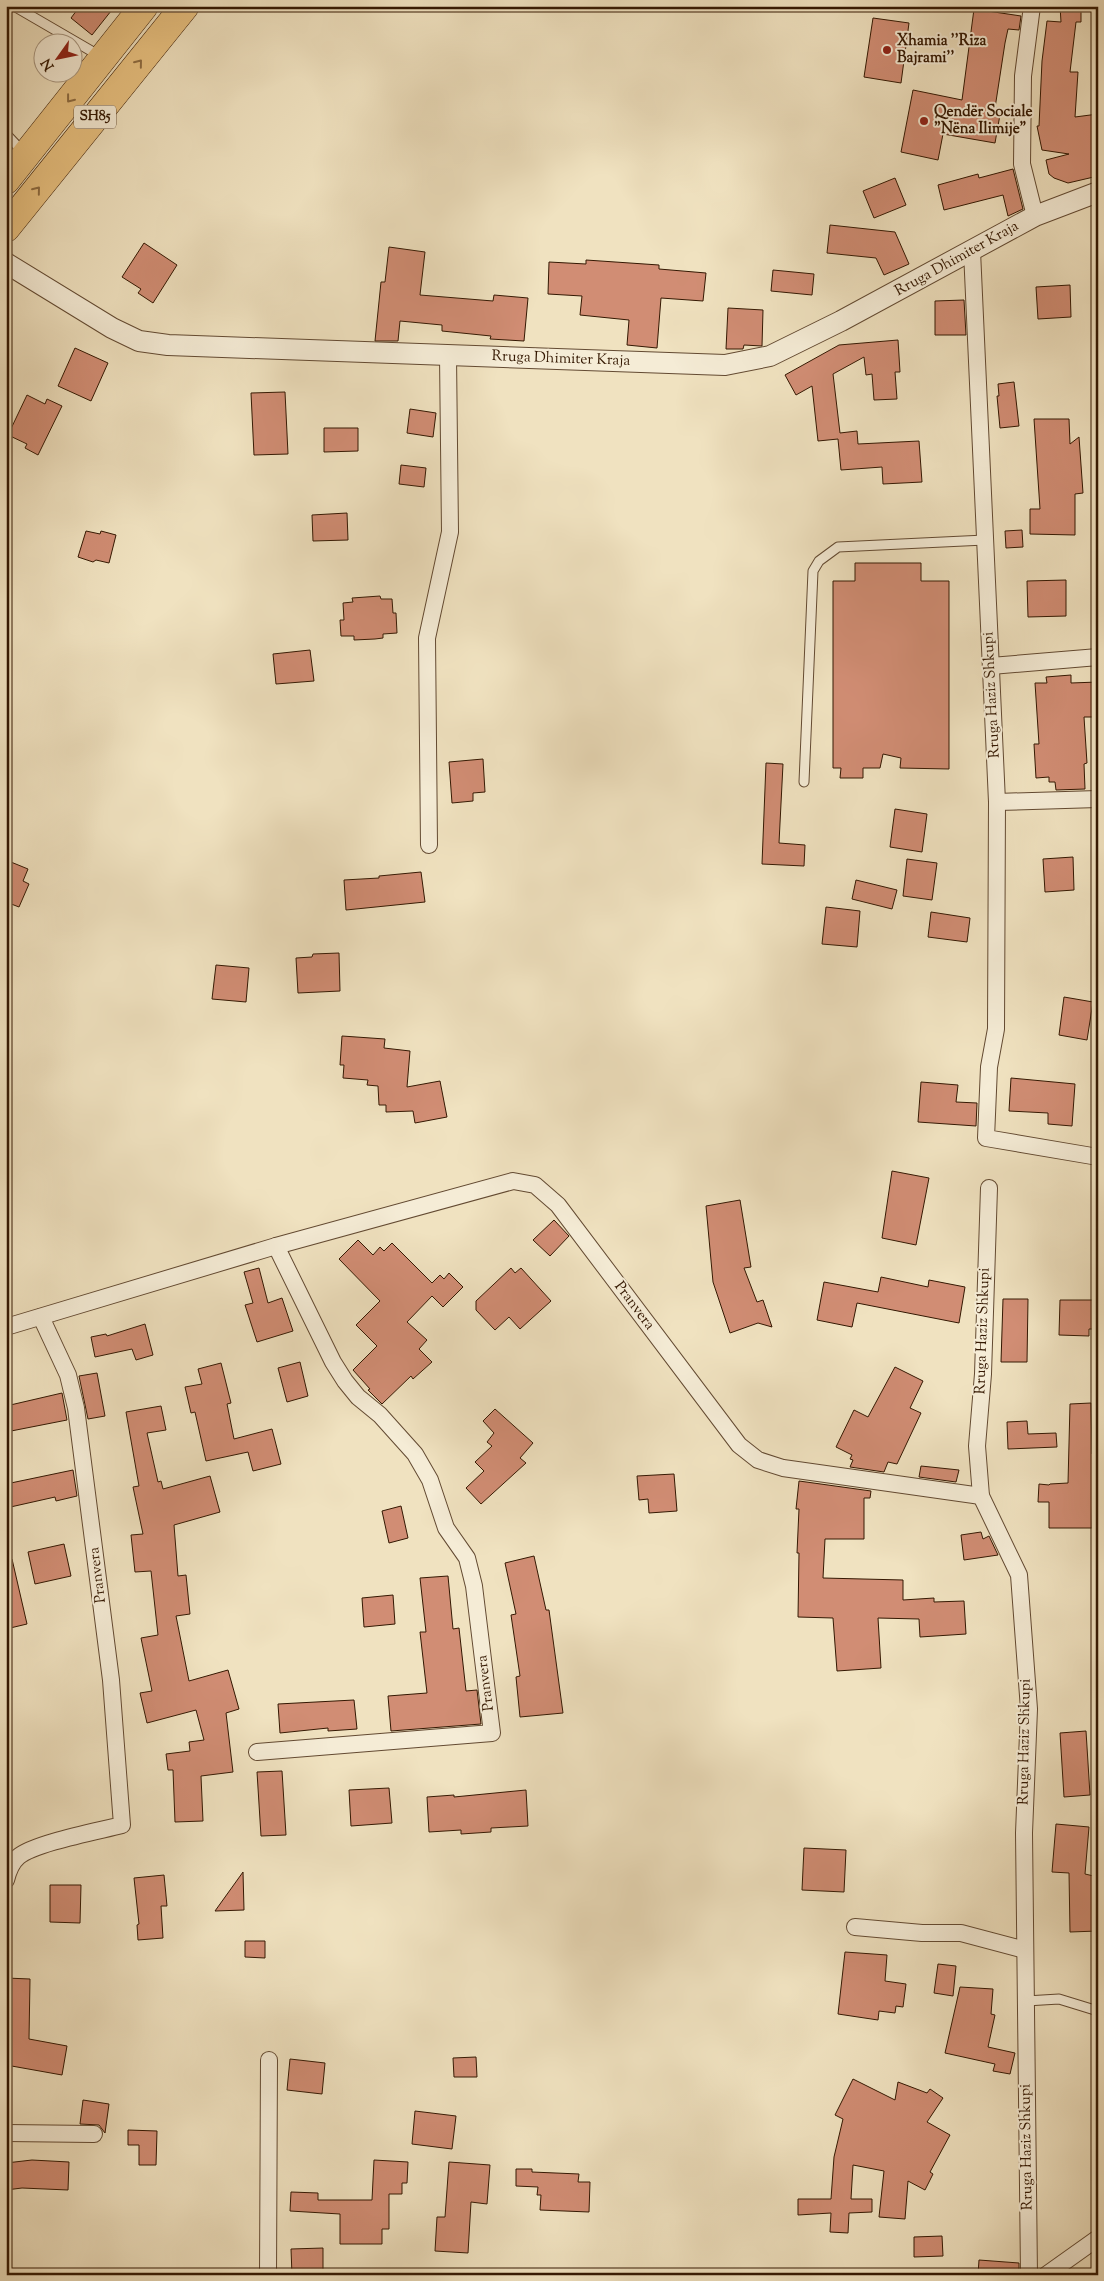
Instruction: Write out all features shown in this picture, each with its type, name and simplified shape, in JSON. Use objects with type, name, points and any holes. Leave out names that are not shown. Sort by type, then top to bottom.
[{"type":"highway","name":"SH85","points":[[6,180],[144,6]]},
{"type":"highway","name":"SH85","points":[[6,228],[185,6]]},
{"type":"street","points":[[1032,6],[1023,76],[1022,164],[1035,216]]},
{"type":"street","name":"Rruga Dhimiter Kraja","points":[[6,264],[112,328],[139,341],[168,345],[725,365],[770,356],[841,321],[1035,216],[1098,192]]},
{"type":"street","name":"Rruga Haziz Shkupi","points":[[972,251],[997,802],[996,1030],[989,1068],[986,1138],[1098,1157]]},
{"type":"street","points":[[429,845],[427,638],[450,532],[448,356]]},
{"type":"street","points":[[991,666],[1098,656]]},
{"type":"street","points":[[997,802],[1098,799]]},
{"type":"street","name":"Pranvera","points":[[6,1327],[276,1246],[513,1181],[535,1185],[558,1206],[739,1444],[758,1460],[783,1468],[981,1496]]},
{"type":"street","name":"Rruga Haziz Shkupi","points":[[989,1188],[983,1374],[977,1446],[981,1496],[1019,1575],[1029,1710],[1024,1833],[1029,2275]]},
{"type":"street","name":"Pranvera","points":[[257,1752],[492,1734],[474,1586],[467,1558],[446,1528],[430,1480],[415,1454],[380,1415],[358,1397],[333,1362],[276,1246]]},
{"type":"street","name":"Pranvera","points":[[6,1880],[8,1872],[18,1857],[34,1848],[122,1825],[111,1680],[76,1408],[68,1376],[41,1317]]},
{"type":"street","points":[[855,1927],[922,1933],[962,1933],[1025,1950]]},
{"type":"street","points":[[268,2275],[269,2060]]},
{"type":"street","points":[[6,2133],[94,2134]]},
{"type":"street","points":[[1046,2275],[1098,2238]]},
{"type":"lane","points":[[14,6],[103,58]]},
{"type":"lane","points":[[6,134],[26,155]]},
{"type":"lane","points":[[804,782],[813,571],[819,561],[838,547],[985,540]]},
{"type":"lane","points":[[1026,2001],[1060,1999],[1098,2011]]},
{"type":"building","points":[[80,6],[115,6],[92,35],[71,18]]},
{"type":"building","points":[[1060,6],[1081,6],[1081,22],[1076,22],[1070,72],[1078,72],[1075,117],[1098,114],[1098,176],[1068,183],[1049,174],[1046,160],[1069,154],[1042,150],[1037,126],[1039,126],[1042,61],[1047,21],[1061,22]]},
{"type":"building","points":[[974,9],[1021,16],[1019,30],[1008,29],[1005,43],[995,108],[1001,109],[995,143],[943,134],[938,160],[901,152],[913,90],[962,100]]},
{"type":"building","name":"Xhamia ''Riza Bajrami''","points":[[873,18],[909,23],[901,83],[864,77]]},
{"type":"building","points":[[1013,169],[1023,209],[1008,216],[1003,195],[944,210],[938,185],[978,174],[979,178]]},
{"type":"building","points":[[895,178],[906,205],[874,218],[863,191]]},
{"type":"building","points":[[830,225],[895,232],[909,264],[884,275],[876,258],[827,253]]},
{"type":"building","points":[[144,243],[177,265],[153,303],[138,293],[141,289],[122,277]]},
{"type":"building","points":[[389,247],[425,252],[420,295],[493,301],[494,295],[528,298],[524,341],[490,339],[491,336],[442,331],[442,325],[400,321],[398,341],[375,341],[381,282],[385,282]]},
{"type":"building","points":[[586,260],[659,265],[659,269],[706,273],[703,301],[661,298],[657,348],[627,345],[629,320],[580,315],[582,296],[548,294],[549,262],[586,264]]},
{"type":"building","points":[[773,270],[814,274],[812,295],[771,291]]},
{"type":"building","points":[[1070,285],[1071,317],[1038,319],[1036,287]]},
{"type":"building","points":[[964,300],[966,335],[935,335],[935,301]]},
{"type":"building","points":[[728,308],[763,310],[762,346],[744,345],[743,349],[726,349]]},
{"type":"building","points":[[898,340],[900,372],[895,372],[897,399],[874,400],[872,374],[866,375],[864,357],[833,374],[840,433],[857,431],[858,444],[919,441],[922,482],[883,484],[882,467],[841,470],[838,439],[818,441],[812,386],[796,395],[785,375],[839,345]]},
{"type":"building","points":[[75,348],[108,363],[91,401],[58,386]]},
{"type":"building","points":[[1014,382],[1019,426],[1000,428],[997,396],[999,396],[998,384]]},
{"type":"building","points":[[285,392],[288,454],[254,455],[251,393]]},
{"type":"building","points":[[27,395],[45,404],[47,399],[62,406],[38,455],[25,448],[27,444],[8,435]]},
{"type":"building","points":[[410,409],[436,413],[433,437],[407,433]]},
{"type":"building","points":[[1034,419],[1069,419],[1070,444],[1079,437],[1083,493],[1075,494],[1075,535],[1030,534],[1030,509],[1040,509]]},
{"type":"building","points":[[324,428],[358,428],[358,451],[324,452]]},
{"type":"building","points":[[401,465],[426,468],[424,487],[399,484]]},
{"type":"building","points":[[347,513],[348,540],[313,541],[312,515]]},
{"type":"building","points":[[1022,530],[1023,547],[1006,548],[1005,531]]},
{"type":"building","points":[[86,531],[100,534],[101,531],[116,535],[109,563],[96,560],[93,562],[78,557]]},
{"type":"building","points":[[855,563],[921,563],[921,581],[949,581],[949,769],[900,768],[901,758],[883,754],[880,768],[863,768],[863,778],[840,778],[841,768],[833,768],[833,581],[855,581]]},
{"type":"building","points":[[1066,580],[1066,616],[1028,617],[1027,581]]},
{"type":"building","points":[[380,596],[381,599],[392,599],[393,613],[396,613],[397,633],[383,634],[383,638],[375,639],[354,640],[354,636],[341,636],[340,620],[344,620],[343,603],[353,602],[352,598]]},
{"type":"building","points":[[310,650],[314,681],[276,684],[273,654]]},
{"type":"building","points":[[1071,675],[1071,683],[1098,682],[1098,717],[1084,717],[1087,763],[1084,764],[1085,789],[1056,790],[1055,782],[1049,782],[1049,777],[1036,778],[1034,744],[1039,744],[1035,683],[1047,683],[1046,677]]},
{"type":"building","points":[[483,759],[485,792],[473,793],[473,801],[452,803],[449,762]]},
{"type":"building","points":[[766,763],[783,764],[779,843],[805,845],[804,866],[762,864]]},
{"type":"building","points":[[895,809],[927,814],[922,852],[890,847]]},
{"type":"building","points":[[1073,857],[1074,890],[1045,892],[1043,859]]},
{"type":"building","points":[[907,859],[937,863],[932,900],[903,896]]},
{"type":"building","points":[[6,860],[28,869],[23,881],[29,884],[19,907],[6,902]]},
{"type":"building","points":[[421,872],[425,902],[346,910],[344,880],[379,878],[379,876]]},
{"type":"building","points":[[856,880],[897,890],[892,909],[852,899]]},
{"type":"building","points":[[826,907],[860,911],[857,947],[822,944]]},
{"type":"building","points":[[931,912],[970,918],[967,942],[928,937]]},
{"type":"building","points":[[339,953],[340,991],[298,993],[296,958],[312,957],[313,954]]},
{"type":"building","points":[[216,965],[249,968],[246,1002],[212,999]]},
{"type":"building","points":[[1064,997],[1093,1002],[1087,1040],[1059,1035]]},
{"type":"building","points":[[342,1036],[385,1039],[384,1048],[410,1051],[407,1087],[440,1081],[447,1117],[415,1123],[413,1111],[386,1112],[386,1105],[379,1105],[378,1086],[367,1085],[368,1080],[343,1078],[344,1065],[340,1065]]},
{"type":"building","points":[[1011,1078],[1075,1084],[1072,1126],[1048,1124],[1048,1113],[1009,1111]]},
{"type":"building","points":[[921,1082],[958,1085],[956,1102],[977,1103],[976,1126],[918,1122]]},
{"type":"building","points":[[892,1171],[929,1178],[916,1245],[882,1238]]},
{"type":"building","points":[[740,1200],[751,1267],[744,1268],[757,1302],[763,1300],[772,1327],[758,1323],[730,1333],[713,1282],[706,1206]]},
{"type":"building","points":[[554,1220],[569,1236],[550,1256],[533,1240]]},
{"type":"building","points":[[358,1240],[373,1255],[380,1247],[384,1251],[392,1243],[432,1283],[440,1275],[444,1279],[449,1273],[463,1287],[443,1307],[432,1296],[407,1322],[427,1340],[419,1349],[432,1362],[413,1379],[411,1376],[382,1404],[368,1390],[370,1389],[353,1370],[377,1346],[356,1325],[380,1301],[339,1259]]},
{"type":"building","points":[[259,1268],[268,1303],[282,1298],[293,1331],[257,1342],[245,1305],[253,1303],[244,1272]]},
{"type":"building","points":[[511,1268],[515,1273],[521,1268],[551,1301],[520,1329],[509,1317],[495,1330],[476,1310],[476,1301]]},
{"type":"building","points":[[881,1277],[928,1287],[929,1280],[965,1287],[959,1323],[857,1303],[852,1327],[817,1320],[824,1282],[878,1292]]},
{"type":"building","points":[[1003,1299],[1028,1299],[1027,1362],[1001,1362]]},
{"type":"building","points":[[1060,1300],[1098,1300],[1098,1329],[1089,1329],[1089,1336],[1059,1335]]},
{"type":"building","points":[[145,1324],[153,1355],[136,1360],[132,1349],[95,1357],[91,1337],[106,1334],[107,1336]]},
{"type":"building","points":[[300,1362],[308,1396],[287,1402],[278,1368]]},
{"type":"building","points":[[221,1363],[231,1403],[227,1404],[234,1439],[272,1429],[281,1464],[253,1471],[248,1452],[206,1461],[195,1412],[191,1413],[185,1387],[202,1384],[198,1369]]},
{"type":"building","points":[[895,1367],[923,1381],[910,1408],[921,1413],[897,1464],[888,1462],[884,1472],[850,1467],[853,1460],[850,1459],[852,1455],[836,1447],[854,1410],[868,1417]]},
{"type":"building","points":[[97,1373],[105,1416],[88,1419],[79,1376]]},
{"type":"building","points":[[62,1393],[67,1420],[6,1432],[6,1406]]},
{"type":"building","points":[[1091,1403],[1092,1454],[1098,1454],[1098,1485],[1093,1484],[1092,1528],[1049,1528],[1049,1502],[1038,1502],[1039,1484],[1068,1483],[1070,1404]]},
{"type":"building","points":[[161,1406],[166,1430],[147,1433],[158,1482],[161,1481],[163,1489],[210,1476],[220,1512],[174,1525],[178,1576],[186,1575],[190,1614],[176,1616],[189,1681],[228,1670],[239,1709],[226,1713],[233,1772],[201,1776],[203,1821],[175,1822],[173,1770],[168,1770],[166,1754],[190,1751],[189,1742],[204,1740],[196,1710],[147,1723],[140,1693],[152,1691],[141,1638],[158,1635],[151,1571],[135,1572],[131,1535],[143,1534],[133,1487],[139,1486],[126,1412]]},
{"type":"building","points":[[495,1409],[533,1443],[520,1458],[526,1463],[481,1504],[466,1488],[484,1471],[475,1462],[492,1446],[487,1442],[494,1433],[483,1421]]},
{"type":"building","points":[[1027,1421],[1028,1434],[1056,1433],[1057,1447],[1008,1449],[1007,1422]]},
{"type":"building","points":[[921,1466],[959,1470],[956,1482],[919,1477]]},
{"type":"building","points":[[73,1470],[77,1496],[56,1501],[55,1497],[6,1508],[6,1484]]},
{"type":"building","points":[[674,1474],[677,1511],[649,1513],[648,1499],[639,1500],[637,1476]]},
{"type":"building","points":[[799,1481],[871,1491],[870,1498],[864,1498],[864,1539],[825,1539],[823,1578],[903,1580],[903,1600],[934,1598],[934,1602],[964,1601],[966,1634],[920,1637],[919,1619],[878,1618],[881,1668],[837,1671],[833,1618],[798,1617],[799,1553],[797,1553],[799,1509],[796,1509]]},
{"type":"building","points":[[401,1506],[408,1538],[389,1543],[382,1511]]},
{"type":"building","points":[[981,1532],[983,1539],[989,1536],[998,1555],[964,1560],[961,1535]]},
{"type":"building","points":[[64,1544],[71,1576],[35,1584],[28,1552]]},
{"type":"building","points":[[534,1556],[546,1610],[549,1610],[563,1713],[520,1717],[516,1677],[520,1676],[511,1615],[516,1614],[505,1563]]},
{"type":"building","points":[[12,1559],[27,1624],[6,1629],[6,1560]]},
{"type":"building","points":[[448,1576],[453,1629],[459,1628],[466,1691],[477,1690],[481,1724],[391,1731],[388,1696],[427,1693],[420,1632],[426,1632],[420,1578]]},
{"type":"building","points":[[393,1595],[395,1624],[364,1627],[362,1598]]},
{"type":"building","points":[[354,1700],[357,1729],[328,1731],[328,1728],[280,1733],[278,1704]]},
{"type":"building","points":[[1086,1731],[1090,1795],[1064,1797],[1060,1733]]},
{"type":"building","points":[[282,1771],[286,1835],[261,1836],[257,1772]]},
{"type":"building","points":[[389,1788],[392,1823],[351,1826],[349,1790]]},
{"type":"building","points":[[526,1790],[528,1826],[491,1828],[491,1832],[461,1834],[461,1830],[429,1832],[427,1797],[454,1795],[454,1797]]},
{"type":"building","points":[[1056,1824],[1089,1827],[1085,1874],[1098,1877],[1098,1931],[1070,1932],[1069,1873],[1052,1872]]},
{"type":"building","points":[[804,1848],[846,1850],[844,1892],[802,1890]]},
{"type":"building","points":[[243,1872],[244,1910],[215,1911]]},
{"type":"building","points":[[164,1875],[167,1906],[161,1906],[163,1938],[138,1940],[137,1925],[139,1924],[134,1878]]},
{"type":"building","points":[[50,1885],[81,1885],[80,1923],[50,1922]]},
{"type":"building","points":[[245,1941],[265,1941],[265,1958],[245,1957]]},
{"type":"building","points":[[845,1952],[887,1955],[885,1981],[906,1984],[903,2007],[896,2006],[895,2013],[879,2011],[878,2020],[838,2014]]},
{"type":"building","points":[[938,1964],[956,1966],[953,1996],[934,1993]]},
{"type":"building","points":[[6,1978],[30,1979],[29,2039],[67,2046],[62,2075],[6,2065]]},
{"type":"building","points":[[960,1987],[993,1989],[991,2014],[995,2015],[988,2047],[1015,2053],[1010,2074],[993,2071],[995,2064],[945,2053]]},
{"type":"building","points":[[476,2057],[477,2077],[454,2077],[453,2058]]},
{"type":"building","points":[[290,2059],[325,2063],[322,2094],[287,2090]]},
{"type":"building","points":[[853,2079],[895,2100],[898,2082],[927,2093],[930,2089],[943,2098],[927,2122],[950,2135],[930,2172],[933,2174],[925,2190],[908,2181],[905,2219],[879,2217],[884,2171],[853,2165],[851,2199],[872,2199],[872,2212],[849,2213],[848,2233],[830,2232],[831,2213],[798,2215],[798,2199],[831,2199],[834,2157],[843,2119],[835,2115]]},
{"type":"building","points":[[83,2100],[109,2104],[105,2133],[99,2125],[80,2124]]},
{"type":"building","points":[[415,2111],[456,2116],[452,2149],[412,2144]]},
{"type":"building","points":[[128,2130],[157,2131],[156,2165],[139,2165],[139,2145],[128,2145]]},
{"type":"building","points":[[32,2160],[69,2162],[68,2190],[22,2188],[6,2190],[6,2163]]},
{"type":"building","points":[[374,2160],[408,2162],[407,2183],[402,2183],[402,2194],[389,2194],[389,2229],[382,2229],[382,2244],[340,2244],[340,2214],[290,2211],[291,2192],[318,2193],[318,2200],[372,2200]]},
{"type":"building","points":[[449,2162],[490,2165],[487,2204],[471,2202],[468,2253],[435,2251],[437,2217],[445,2217]]},
{"type":"building","points":[[516,2169],[532,2169],[532,2172],[579,2174],[578,2182],[590,2182],[589,2212],[540,2210],[541,2195],[537,2195],[538,2187],[516,2186]]},
{"type":"building","points":[[942,2236],[943,2256],[914,2257],[914,2237]]},
{"type":"building","points":[[323,2248],[323,2275],[292,2275],[291,2249]]},
{"type":"building","points":[[979,2260],[1019,2263],[1019,2275],[978,2275]]},
{"type":"place","name":"Xhamia ''Riza Bajrami''","points":[[887,50]]},
{"type":"place","name":"Qendër Sociale \"Nëna Ilimije\"","points":[[924,121]]}]
